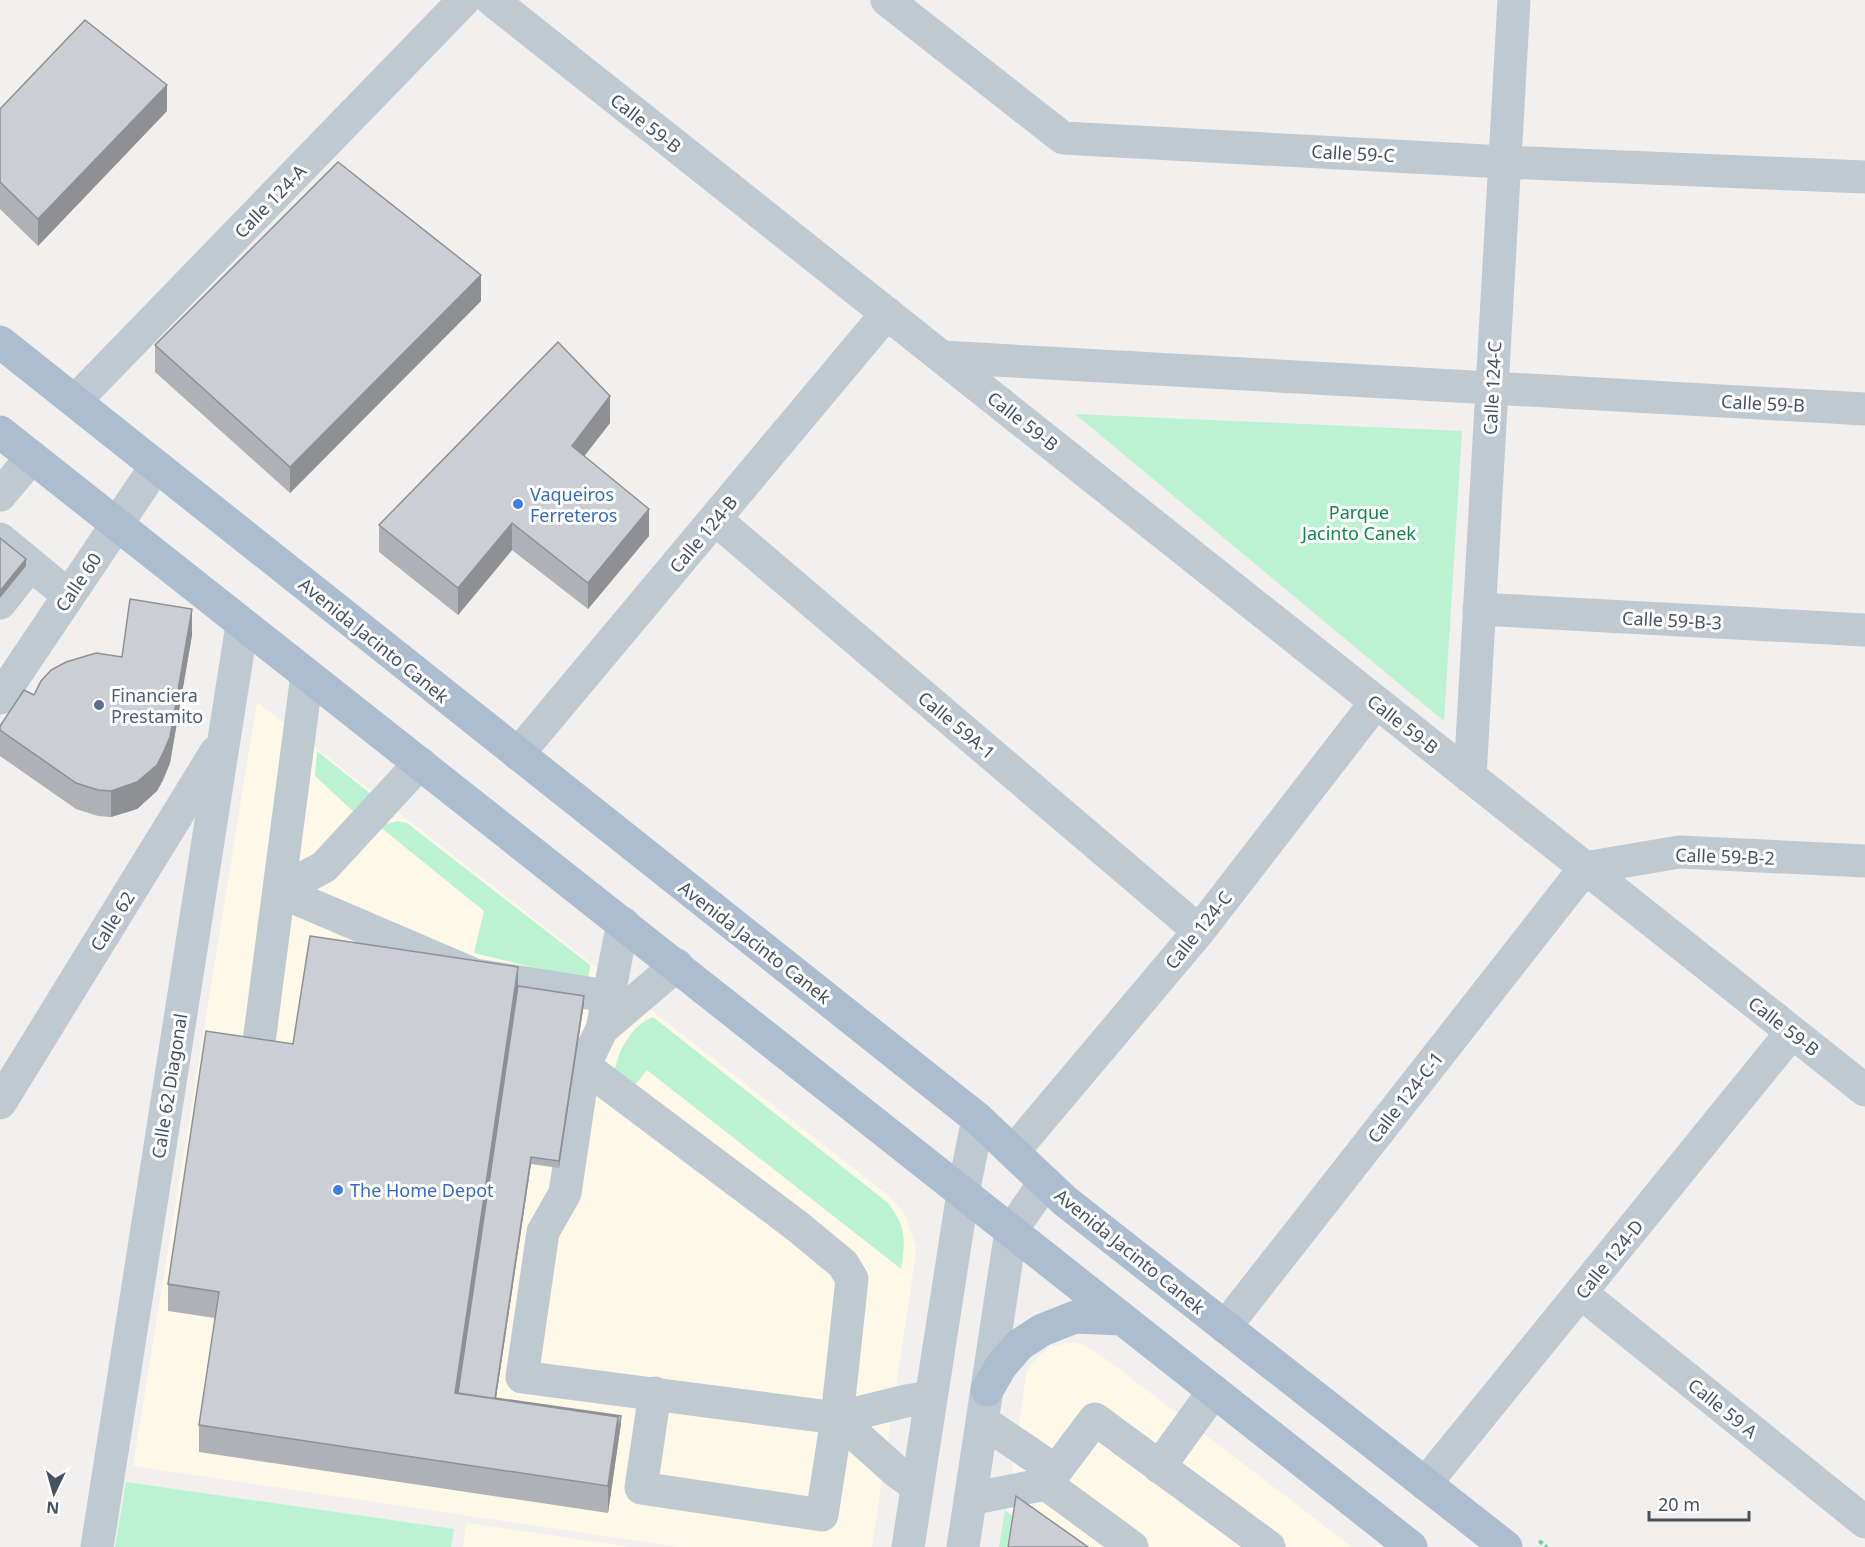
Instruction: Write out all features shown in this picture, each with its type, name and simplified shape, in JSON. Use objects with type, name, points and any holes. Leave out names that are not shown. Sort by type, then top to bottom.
[{"type":"main road","name":"Avenida Jacinto Canek","points":[[0,342],[978,1119],[1065,1202],[1506,1547]]},
{"type":"main road","points":[[0,432],[242,625],[623,922],[1214,1391],[1404,1545]]},
{"type":"main road","points":[[985,1405],[1001,1366],[1019,1346],[1042,1330],[1075,1317],[1122,1319]]},
{"type":"street","name":"Calle 124-A","points":[[75,402],[464,0]]},
{"type":"street","name":"Calle 59-B","points":[[492,0],[1865,1090]]},
{"type":"street","name":"Calle 59-C","points":[[887,0],[1063,138],[1504,162],[1865,177]]},
{"type":"street","name":"Calle 124-C","points":[[1470,777],[1514,0]]},
{"type":"street","name":"Calle 124-B","points":[[518,754],[887,313]]},
{"type":"street","name":"Calle 59-B","points":[[942,357],[1865,409]]},
{"type":"street","points":[[0,495],[32,457]]},
{"type":"street","name":"Calle 60","points":[[3,685],[156,466]]},
{"type":"street","name":"Calle 59A-1","points":[[715,519],[1199,931]]},
{"type":"street","points":[[0,540],[68,595]]},
{"type":"street","points":[[0,603],[30,565]]},
{"type":"street","name":"Calle 59-B-3","points":[[1479,609],[1865,630]]},
{"type":"street","name":"Calle 62 Diagonal","points":[[97,1547],[242,625]]},
{"type":"street","points":[[256,1065],[307,675]]},
{"type":"street","name":"Calle 124-C","points":[[1013,1152],[1199,931],[1376,702]]},
{"type":"street","name":"Calle 62","points":[[0,1103],[224,739]]},
{"type":"street","points":[[279,891],[324,867],[420,764]]},
{"type":"street","name":"Calle 59-B-2","points":[[1585,868],[1678,852],[1865,861]]},
{"type":"street","name":"Calle 124-C-1","points":[[1225,1327],[1585,868]]},
{"type":"street","points":[[279,891],[475,975],[607,996]]},
{"type":"street","points":[[623,922],[602,1029],[584,1066],[565,1193],[543,1232],[522,1377],[837,1418],[906,1401],[931,1398]]},
{"type":"street","points":[[602,1029],[677,965]]},
{"type":"street","name":"Calle 124-D","points":[[1425,1484],[1792,1032]]},
{"type":"street","points":[[584,1066],[797,1226],[843,1264],[852,1279],[837,1418],[822,1515],[641,1488],[655,1394]]},
{"type":"street","points":[[908,1547],[963,1193],[978,1119]]},
{"type":"street","points":[[963,1547],[1011,1231],[1045,1182]]},
{"type":"street","name":"Calle 59 A","points":[[1581,1293],[1865,1522]]},
{"type":"street","points":[[1160,1467],[1214,1391]]},
{"type":"street","points":[[985,1405],[1051,1477],[1132,1547]]},
{"type":"street","points":[[837,1418],[897,1472],[918,1486]]},
{"type":"street","points":[[970,1499],[1051,1477],[1095,1419],[1269,1547]]},
{"type":"shaded area","name":"The Home Depot","points":[[257,702],[889,1196],[905,1215],[916,1247],[915,1260],[872,1547],[679,1547],[133,1466]]},
{"type":"shaded area","points":[[1072,1342],[1085,1345],[1110,1362],[1352,1547],[1001,1547],[1026,1376],[1030,1365],[1049,1347]]},
{"type":"shaded area","points":[[466,1523],[631,1547],[463,1547]]},
{"type":"green space","name":"Parque Jacinto Canek","points":[[1075,414],[1462,431],[1444,721]]},
{"type":"green space","points":[[317,751],[376,798],[355,813],[315,776]]},
{"type":"green space","points":[[398,821],[407,823],[590,965],[588,981],[474,953],[484,911],[379,826]]},
{"type":"green space","points":[[653,1017],[888,1203],[898,1219],[903,1234],[904,1250],[901,1269],[647,1070],[631,1090],[613,1078],[621,1050],[631,1034],[637,1027]]},
{"type":"green space","points":[[126,1482],[454,1529],[451,1547],[115,1547]]},
{"type":"green space","points":[[1005,1510],[1012,1516],[1007,1547],[999,1547]]},
{"type":"building","points":[[85,20],[167,85],[38,219],[0,182],[0,109]]},
{"type":"building","points":[[338,162],[481,275],[290,467],[155,345]]},
{"type":"building","name":"Vaqueiros Ferreteros","points":[[558,342],[610,396],[572,446],[649,509],[588,583],[512,523],[458,588],[379,525]]},
{"type":"building","points":[[0,538],[26,559],[0,591]]},
{"type":"building","points":[[130,599],[192,609],[170,737],[157,765],[137,782],[111,791],[98,790],[76,783],[0,730],[0,726],[24,690],[34,695],[41,681],[51,670],[66,662],[96,653],[122,657]]},
{"type":"building","name":"The Home Depot","points":[[310,936],[518,967],[455,1393],[618,1417],[608,1486],[199,1425],[219,1292],[168,1284],[206,1031],[293,1044]]},
{"type":"building","points":[[518,986],[584,996],[559,1161],[531,1157],[495,1398],[621,1416],[618,1436],[618,1417],[458,1393]]},
{"type":"building","points":[[1016,1496],[1088,1547],[1008,1547]]},
{"type":"place","name":"Vaqueiros Ferreteros","points":[[518,504]]},
{"type":"place","name":"Financiera Prestamito","points":[[99,705]]},
{"type":"place","name":"The Home Depot","points":[[338,1190]]}]
